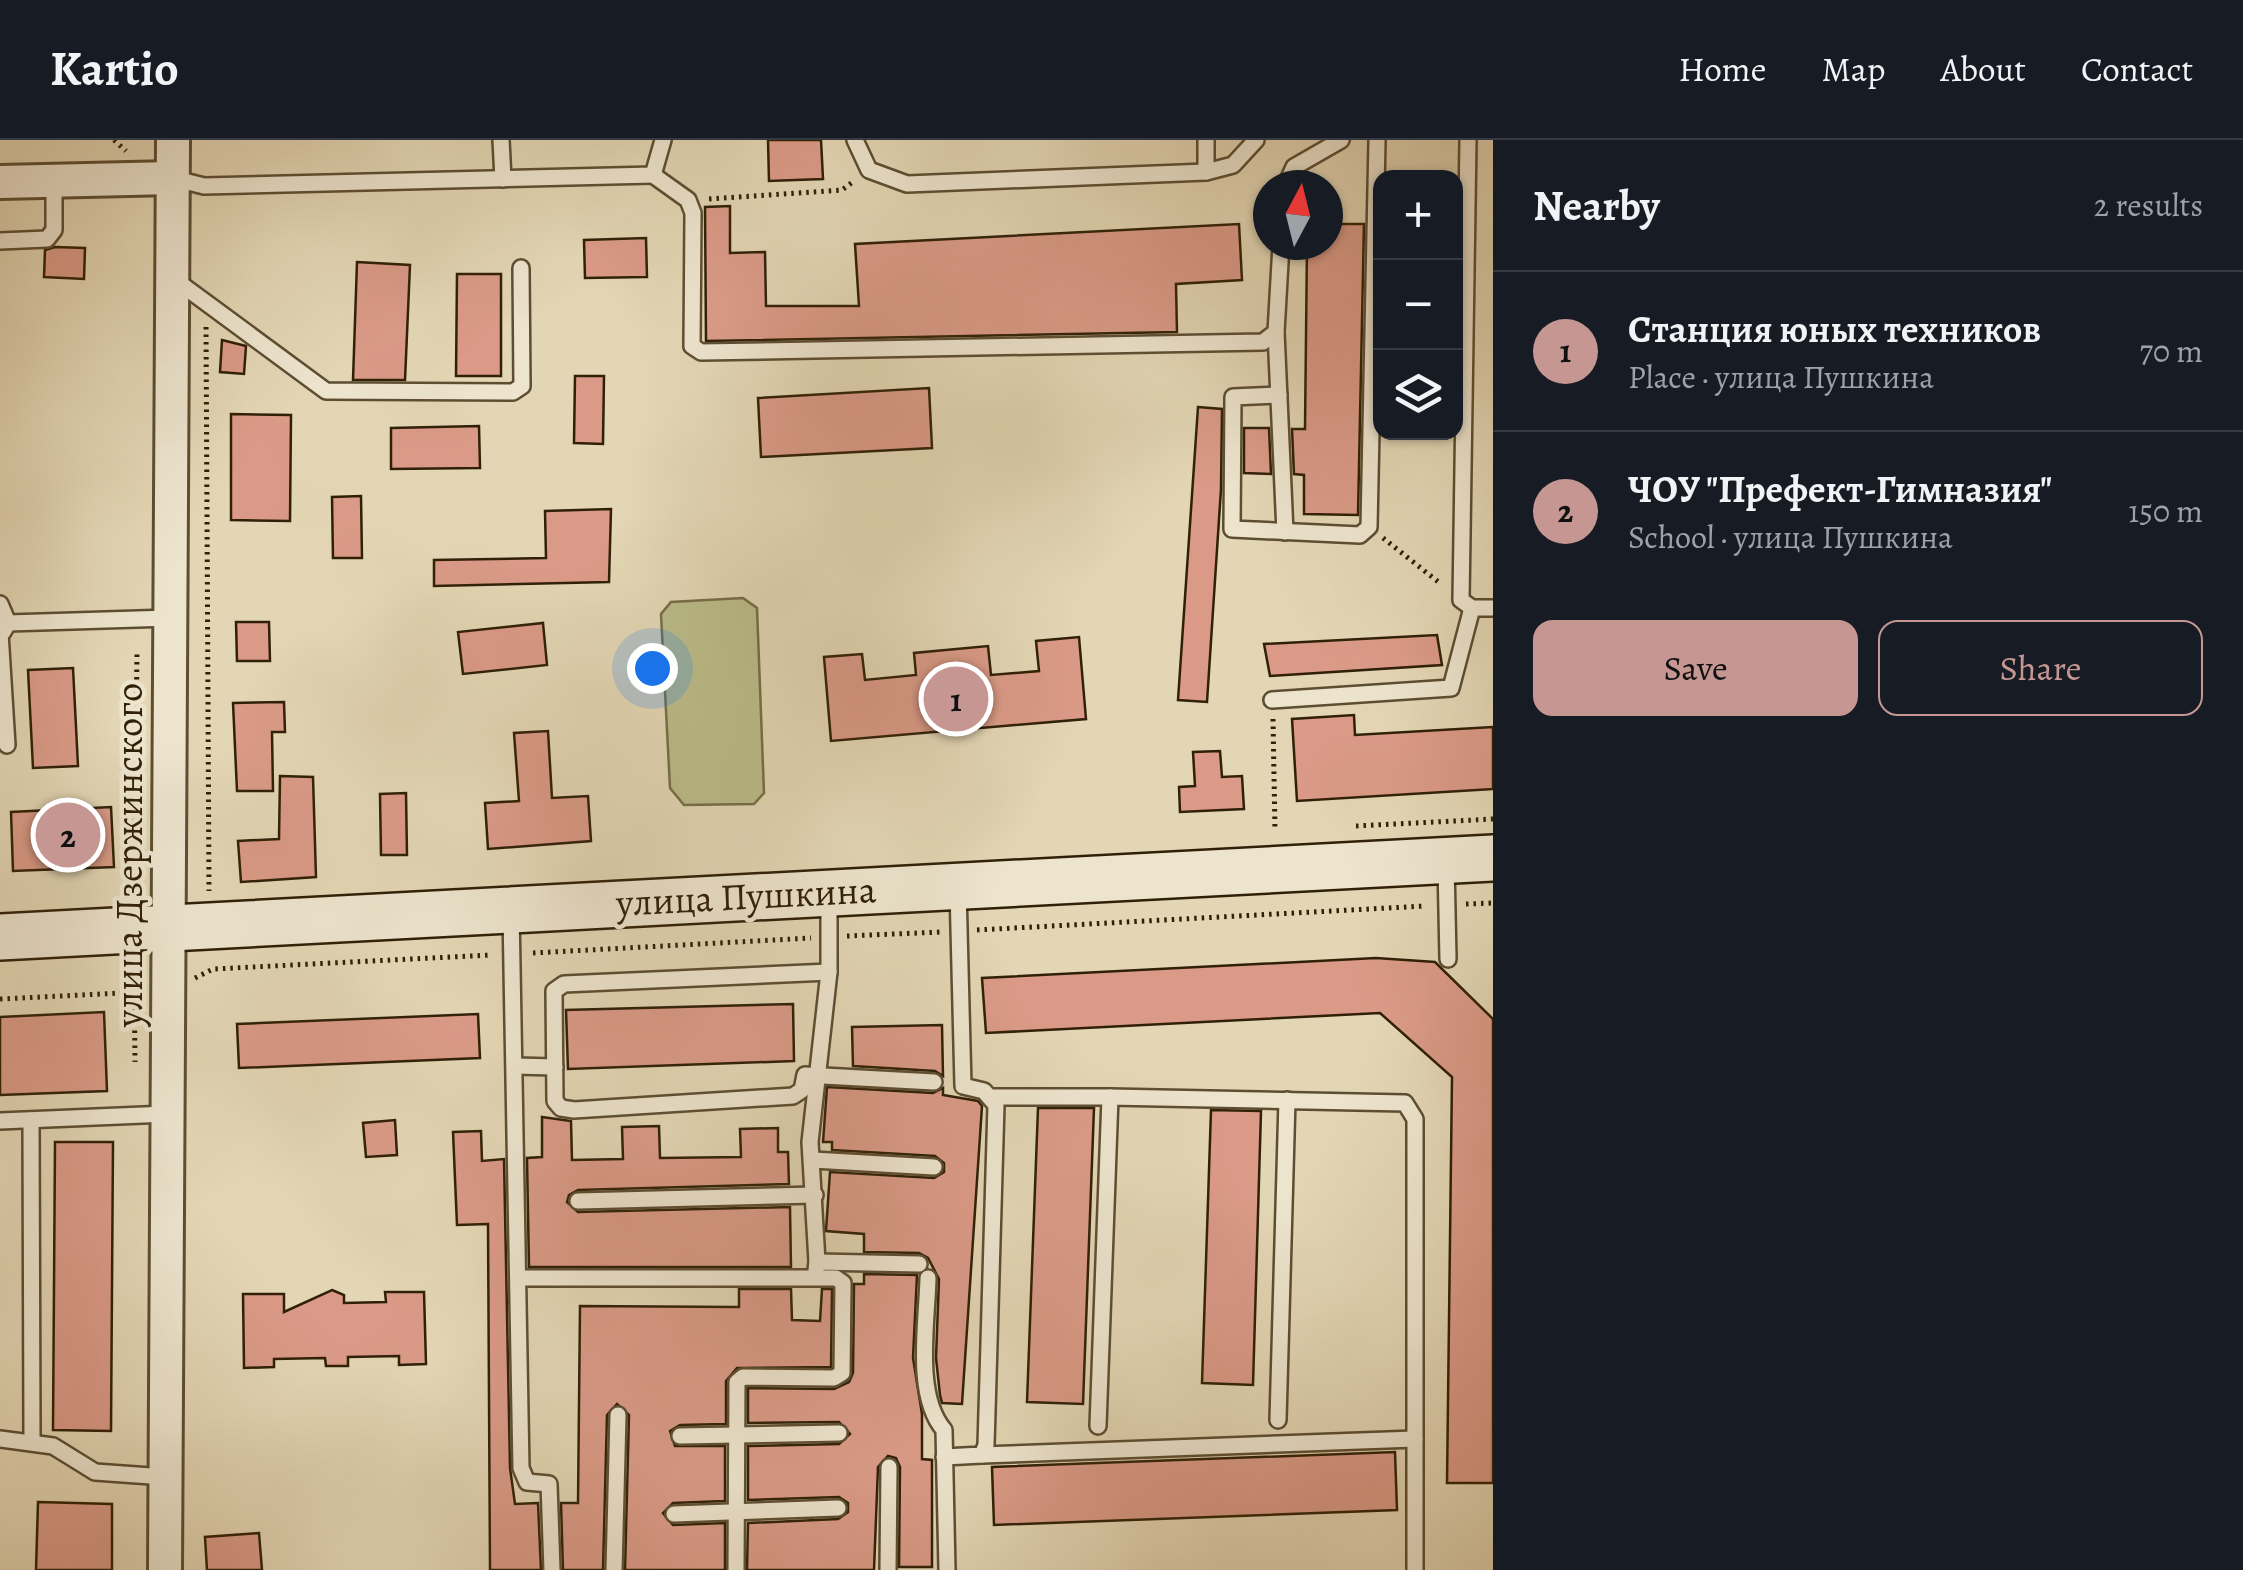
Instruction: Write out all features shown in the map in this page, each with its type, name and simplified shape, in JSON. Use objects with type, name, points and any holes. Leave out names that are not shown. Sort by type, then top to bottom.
[{"type":"main road","name":"улица Пушкина","points":[[0,937],[1493,858]]},
{"type":"street","name":"улица Дзержинского","points":[[164,1570],[168,990],[189,924],[170,618],[172,140]]},
{"type":"street","points":[[0,182],[172,178]]},
{"type":"lane","points":[[501,140],[503,179]]},
{"type":"lane","points":[[654,175],[663,140]]},
{"type":"lane","points":[[855,140],[869,170],[906,184],[1206,172],[1234,165],[1256,140]]},
{"type":"lane","points":[[1206,140],[1206,172]]},
{"type":"lane","points":[[1293,170],[1341,140]]},
{"type":"lane","points":[[1279,395],[1233,397],[1232,530],[1360,535],[1369,527],[1377,140]]},
{"type":"lane","points":[[1272,700],[1451,688],[1466,604],[1468,140]]},
{"type":"lane","points":[[172,178],[204,186],[654,175],[688,200],[693,213],[692,346],[702,352],[1264,342],[1276,332]]},
{"type":"lane","points":[[0,241],[47,239],[54,230],[54,181]]},
{"type":"lane","points":[[1280,260],[1276,332],[1284,532]]},
{"type":"lane","points":[[171,277],[326,391],[513,392],[522,386],[521,268]]},
{"type":"lane","points":[[0,604],[6,745]]},
{"type":"lane","points":[[1466,604],[1493,608]]},
{"type":"lane","points":[[3,630],[170,618]]},
{"type":"lane","points":[[1446,860],[1448,958]]},
{"type":"lane","points":[[958,885],[962,1086],[993,1096],[1405,1103],[1413,1110],[1415,1570]]},
{"type":"lane","points":[[816,1270],[810,1142],[829,972],[829,892]]},
{"type":"lane","points":[[511,908],[522,1476],[527,1482],[550,1484],[552,1570]]},
{"type":"lane","points":[[829,972],[564,984],[554,991],[555,1102],[561,1108],[574,1110],[792,1096],[802,1090],[805,1075],[934,1082]]},
{"type":"lane","points":[[515,1066],[555,1067]]},
{"type":"lane","points":[[982,1454],[986,1425],[993,1096]]},
{"type":"lane","points":[[1098,1426],[1110,1097]]},
{"type":"lane","points":[[1278,1420],[1286,1100]]},
{"type":"lane","points":[[0,1121],[167,1114]]},
{"type":"lane","points":[[31,1120],[32,1441]]},
{"type":"lane","points":[[813,1160],[934,1167]]},
{"type":"lane","points":[[578,1201],[815,1196]]},
{"type":"lane","points":[[736,1570],[734,1389],[743,1377],[834,1378],[842,1373],[843,1283],[816,1270]]},
{"type":"lane","points":[[519,1278],[924,1270],[931,1416],[944,1430],[947,1570]]},
{"type":"lane","points":[[614,1570],[618,1415]]},
{"type":"lane","points":[[680,1436],[839,1433]]},
{"type":"lane","points":[[944,1457],[1415,1439]]},
{"type":"lane","points":[[0,1440],[32,1441],[70,1454],[95,1472],[165,1477]]},
{"type":"lane","points":[[888,1570],[889,1467]]},
{"type":"lane","points":[[674,1514],[838,1508]]},
{"type":"path","points":[[688,200],[842,190],[869,170]]},
{"type":"path","points":[[206,302],[189,924],[213,969]]},
{"type":"path","points":[[1369,527],[1466,604]]},
{"type":"path","points":[[1272,700],[1275,830]]},
{"type":"path","points":[[0,999],[168,990],[213,969],[1493,902]]},
{"type":"green space","points":[[743,598],[757,608],[764,793],[754,804],[684,805],[670,788],[661,614],[671,602]]},
{"type":"building","points":[[768,140],[821,140],[823,179],[769,181]]},
{"type":"building","points":[[730,206],[730,253],[765,252],[766,306],[859,306],[855,244],[1239,224],[1242,280],[1176,284],[1177,332],[706,341],[705,207]]},
{"type":"building","points":[[1343,224],[1364,224],[1358,515],[1304,514],[1304,475],[1294,474],[1292,429],[1305,429],[1307,260],[1343,260]]},
{"type":"building","points":[[646,238],[647,277],[585,278],[584,240]]},
{"type":"building","points":[[85,248],[84,279],[44,277],[45,250]]},
{"type":"building","points":[[357,262],[410,265],[405,380],[353,380]]},
{"type":"building","points":[[457,274],[501,274],[501,376],[456,376]]},
{"type":"building","points":[[222,340],[246,346],[244,374],[220,372]]},
{"type":"building","points":[[575,376],[604,376],[603,444],[574,443]]},
{"type":"building","points":[[929,388],[932,448],[761,457],[758,398]]},
{"type":"building","points":[[1198,407],[1222,409],[1221,489],[1207,702],[1178,700]]},
{"type":"building","points":[[231,414],[291,415],[290,521],[231,520]]},
{"type":"building","points":[[479,426],[480,468],[391,469],[391,428]]},
{"type":"building","points":[[1244,428],[1269,428],[1271,474],[1244,473]]},
{"type":"building","points":[[361,496],[362,558],[333,558],[332,497]]},
{"type":"building","points":[[611,509],[609,582],[434,586],[434,560],[546,558],[545,511]]},
{"type":"building","points":[[236,622],[269,622],[270,661],[237,661]]},
{"type":"building","points":[[543,623],[547,665],[463,674],[458,632]]},
{"type":"building","points":[[1437,635],[1442,665],[1270,676],[1264,644]]},
{"type":"building","points":[[1079,637],[1086,719],[831,741],[824,657],[862,654],[865,680],[916,675],[914,653],[988,646],[991,675],[1039,671],[1036,641]]},
{"type":"building","points":[[73,668],[78,766],[33,768],[28,670]]},
{"type":"building","points":[[284,702],[285,732],[272,732],[273,791],[237,791],[233,703]]},
{"type":"building","points":[[1354,715],[1355,735],[1493,727],[1493,789],[1297,801],[1292,719]]},
{"type":"building","points":[[548,731],[552,798],[588,796],[591,841],[488,849],[485,803],[519,801],[514,733]]},
{"type":"building","points":[[1220,751],[1222,777],[1242,776],[1244,809],[1180,812],[1179,787],[1195,786],[1193,752]]},
{"type":"building","points":[[280,776],[313,777],[316,877],[241,882],[238,841],[279,839]]},
{"type":"building","points":[[406,793],[407,855],[381,855],[380,794]]},
{"type":"building","points":[[111,807],[114,867],[13,871],[11,812]]},
{"type":"building","points":[[1376,958],[1435,962],[1493,1019],[1493,1483],[1447,1483],[1452,1077],[1380,1013],[986,1033],[982,978]]},
{"type":"building","points":[[793,1004],[794,1061],[568,1069],[566,1010]]},
{"type":"building","points":[[104,1012],[107,1091],[0,1095],[0,1017]]},
{"type":"building","points":[[478,1014],[480,1058],[239,1068],[237,1024]]},
{"type":"building","points":[[942,1025],[943,1076],[935,1071],[853,1066],[852,1027]]},
{"type":"building","points":[[827,1087],[933,1093],[943,1088],[943,1095],[978,1101],[982,1106],[962,1404],[942,1403],[940,1395],[936,1358],[939,1279],[928,1258],[919,1253],[864,1252],[864,1234],[826,1231],[830,1172],[934,1178],[944,1172],[944,1163],[935,1156],[832,1150],[832,1142],[823,1142]]},
{"type":"building","points":[[1038,1108],[1094,1108],[1083,1404],[1027,1402]]},
{"type":"building","points":[[1211,1110],[1261,1111],[1253,1385],[1202,1383]]},
{"type":"building","points":[[542,1117],[571,1121],[572,1160],[623,1159],[622,1127],[659,1126],[660,1158],[741,1157],[740,1129],[778,1128],[778,1152],[788,1152],[789,1184],[578,1190],[569,1195],[567,1202],[578,1212],[790,1207],[791,1267],[529,1267],[527,1158],[542,1157]]},
{"type":"building","points":[[395,1120],[397,1155],[366,1157],[363,1123]]},
{"type":"building","points":[[481,1131],[482,1161],[504,1159],[510,1468],[515,1504],[538,1503],[541,1570],[490,1570],[488,1224],[457,1225],[453,1132]]},
{"type":"building","points":[[55,1142],[113,1142],[111,1431],[53,1430]]},
{"type":"building","points":[[864,1274],[917,1275],[913,1358],[922,1414],[922,1459],[932,1460],[932,1567],[899,1567],[900,1467],[896,1458],[888,1456],[878,1467],[874,1570],[747,1570],[748,1523],[838,1519],[848,1512],[848,1503],[839,1497],[748,1500],[748,1446],[839,1444],[850,1434],[839,1422],[748,1423],[748,1388],[834,1389],[849,1382],[853,1373],[854,1284],[864,1284]]},
{"type":"building","points":[[739,1289],[791,1289],[792,1320],[820,1321],[822,1289],[832,1289],[831,1367],[737,1368],[726,1381],[726,1424],[680,1425],[670,1431],[675,1446],[725,1446],[725,1501],[673,1503],[663,1513],[673,1525],[725,1523],[725,1570],[625,1570],[629,1415],[617,1404],[607,1415],[603,1570],[563,1570],[561,1503],[578,1503],[580,1306],[739,1307]]},
{"type":"building","points":[[332,1290],[344,1295],[344,1303],[386,1302],[385,1292],[424,1292],[426,1364],[399,1365],[399,1356],[348,1357],[348,1366],[326,1366],[325,1358],[274,1359],[274,1367],[244,1368],[243,1294],[284,1294],[284,1312]]},
{"type":"building","points":[[1395,1452],[1397,1510],[994,1525],[992,1467]]},
{"type":"building","points":[[38,1502],[112,1504],[112,1570],[36,1570]]},
{"type":"building","points":[[259,1533],[262,1570],[207,1570],[205,1537]]},
{"type":"place","name":"Станция юных техников","points":[[956,699]]},
{"type":"place","name":"ЧОУ \"Префект-Гимназия\"","points":[[68,835]]}]
